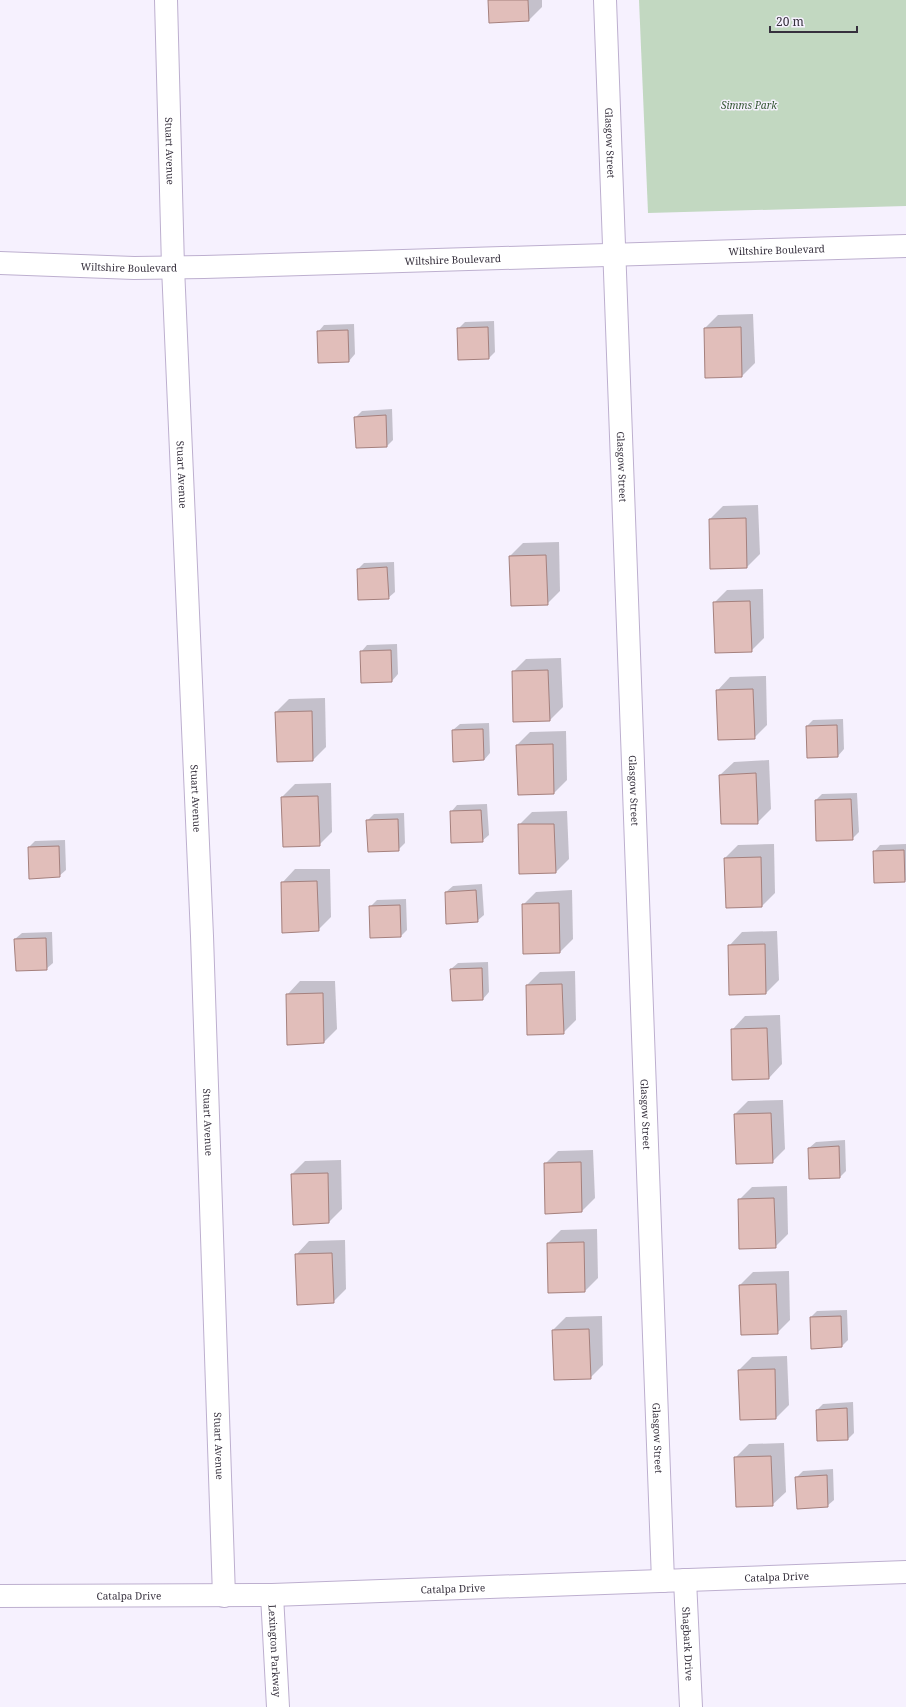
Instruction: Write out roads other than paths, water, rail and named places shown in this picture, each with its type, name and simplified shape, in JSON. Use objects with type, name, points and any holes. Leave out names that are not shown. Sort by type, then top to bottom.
[{"type":"street","name":"Stuart Avenue","points":[[166,0],[173,267],[202,936],[224,1596]]},
{"type":"street","name":"Glasgow Street","points":[[605,0],[663,1581]]},
{"type":"street","name":"Wiltshire Boulevard","points":[[0,263],[134,268],[906,246]]},
{"type":"street","name":"Catalpa Drive","points":[[0,1596],[272,1595],[906,1572]]},
{"type":"street","name":"Shagbark Drive","points":[[685,1580],[691,1707]]},
{"type":"street","name":"Lexington Parkway","points":[[272,1595],[278,1707]]},
{"type":"park label","name":"Simms Park","points":[[749,105]]}]
